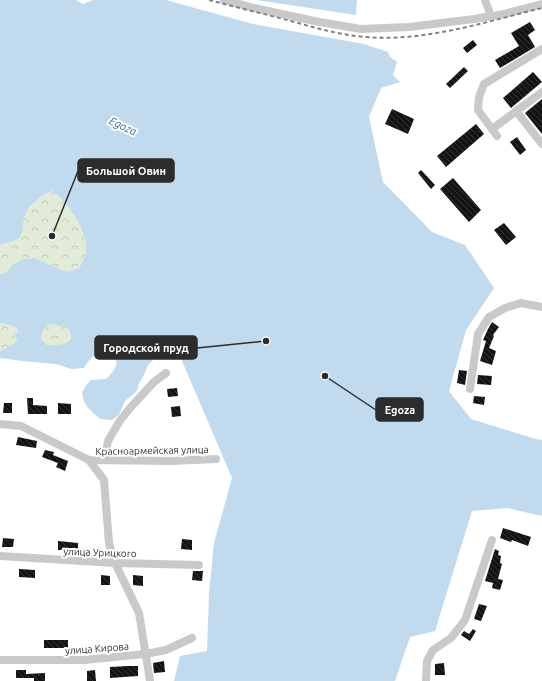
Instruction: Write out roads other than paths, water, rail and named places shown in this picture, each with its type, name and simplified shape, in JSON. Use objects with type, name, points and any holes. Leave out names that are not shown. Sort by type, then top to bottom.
[{"type":"street","points":[[224,0],[254,8],[361,29],[409,27],[491,16],[542,4]]},
{"type":"street","points":[[485,0],[491,16]]},
{"type":"street","points":[[542,49],[484,84],[479,96],[478,110],[494,132],[516,111],[542,92]]},
{"type":"street","points":[[516,111],[542,144]]},
{"type":"street","points":[[470,388],[478,334],[489,317],[505,308],[521,303],[542,307]]},
{"type":"street","points":[[104,460],[108,441],[122,417],[144,391],[166,373]]},
{"type":"street","name":"Красноармейская улица","points":[[0,424],[21,426],[89,460],[171,461],[216,459]]},
{"type":"street","points":[[89,460],[104,480],[109,543],[115,563],[139,613],[150,681]]},
{"type":"street","points":[[426,681],[427,661],[433,650],[451,638],[465,620],[492,540]]},
{"type":"street","name":"улица Урицкого","points":[[0,556],[115,563],[199,566]]},
{"type":"street","name":"улица Кирова","points":[[0,660],[84,660],[145,654],[166,650],[192,638]]},
{"type":"water","points":[[0,0],[76,0],[83,4],[93,0],[166,0],[253,24],[364,44],[388,52],[390,57],[397,62],[393,75],[400,82],[381,88],[369,117],[383,182],[432,232],[465,245],[494,288],[466,330],[449,391],[471,419],[542,440],[542,516],[507,508],[472,511],[435,631],[410,637],[395,681],[174,681],[180,656],[207,651],[209,593],[214,543],[232,478],[179,354],[158,355],[148,365],[139,383],[137,391],[125,401],[119,415],[112,420],[100,419],[88,408],[84,402],[82,393],[91,380],[106,379],[112,373],[116,367],[116,361],[113,353],[99,353],[92,357],[84,368],[71,369],[56,364],[0,358],[0,351],[16,342],[17,339],[14,335],[18,332],[16,327],[0,323],[0,274],[6,273],[12,265],[23,259],[35,258],[67,272],[79,268],[86,248],[85,237],[79,222],[64,201],[52,191],[42,196],[29,207],[24,218],[23,230],[19,239],[0,245]],"holes":[[[51,324],[66,327],[71,336],[70,339],[65,343],[47,345],[41,337],[45,327]]]},
{"type":"water","points":[[256,0],[357,0],[356,15]]},
{"type":"railway","points":[[209,0],[337,33],[388,38],[410,37],[455,30],[542,8]]},
{"type":"place","name":"Большой Овин","points":[[52,236]]},
{"type":"place","name":"Городской пруд","points":[[266,341]]},
{"type":"place","name":"Egoza","points":[[325,376]]}]
